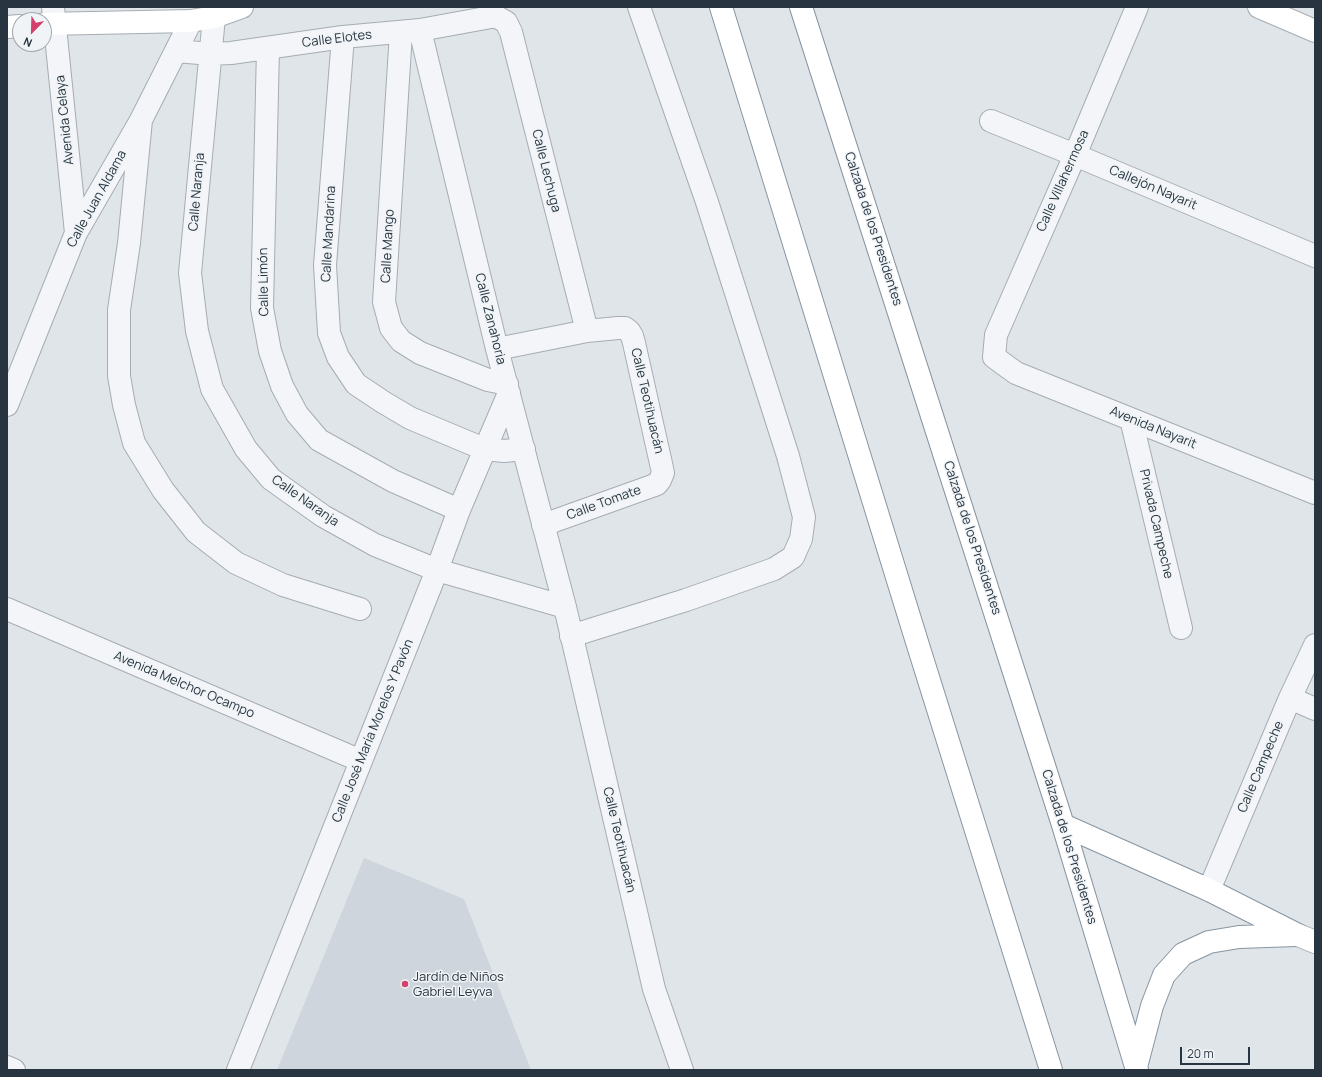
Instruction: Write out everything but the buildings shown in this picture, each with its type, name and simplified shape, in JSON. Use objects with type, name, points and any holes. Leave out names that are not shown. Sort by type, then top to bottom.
[{"type":"main road","points":[[52,18],[191,21],[216,12],[242,7]]},
{"type":"main road","points":[[721,7],[914,635],[1051,1070]]},
{"type":"main road","name":"Calzada de los Presidentes","points":[[801,7],[1063,825],[1137,1068]]},
{"type":"main road","points":[[1259,7],[1315,31]]},
{"type":"main road","points":[[1063,825],[1209,890],[1307,939]]},
{"type":"main road","points":[[1137,1068],[1152,1006],[1164,975],[1183,954],[1209,942],[1239,937],[1307,939]]},
{"type":"street","points":[[571,636],[686,600],[774,569],[793,556],[801,539],[804,517],[788,456],[707,202],[639,7]]},
{"type":"street","name":"Calle Villahermosa","points":[[994,357],[996,335],[1138,7]]},
{"type":"street","name":"Calle Naranja","points":[[216,12],[190,273],[197,331],[212,389],[246,449],[271,479],[323,516],[375,545],[437,570],[564,607]]},
{"type":"street","name":"Calle Elotes","points":[[176,50],[211,54],[268,48],[343,37],[411,31],[490,17],[497,18]]},
{"type":"street","name":"Calle Lechuga","points":[[497,18],[506,22],[511,32],[586,331]]},
{"type":"street","name":"Calle Juan Aldama","points":[[7,405],[76,233],[141,120],[191,21]]},
{"type":"street","name":"Avenida Celaya","points":[[52,27],[76,233]]},
{"type":"street","name":"Calle Zanahoria","points":[[411,31],[508,388],[564,607]]},
{"type":"street","name":"Calle Mango","points":[[411,31],[384,302],[391,328],[401,341],[420,353],[508,388]]},
{"type":"street","name":"Calle Mandarina","points":[[343,37],[325,265],[329,334],[338,357],[356,384],[410,418],[484,449],[504,451],[524,449]]},
{"type":"street","name":"Calle Limón","points":[[268,48],[262,308],[270,351],[282,386],[297,414],[319,440],[393,481],[459,510]]},
{"type":"street","points":[[141,120],[129,243],[119,310],[119,376],[124,405],[134,443],[163,490],[196,532],[236,563],[282,585],[360,609]]},
{"type":"street","name":"Callejón Nayarit","points":[[991,121],[1315,256]]},
{"type":"street","name":"Calle Teotihuacán","points":[[586,331],[625,328],[632,336],[662,468],[662,476]]},
{"type":"street","points":[[497,348],[586,331]]},
{"type":"street","name":"Avenida Nayarit","points":[[994,357],[1016,373],[1315,493]]},
{"type":"street","name":"Calle José María Morelos Y Pavón","points":[[238,1070],[508,388]]},
{"type":"street","name":"Privada Campeche","points":[[1131,419],[1181,628]]},
{"type":"street","name":"Calle Tomate","points":[[543,525],[657,484],[662,476]]},
{"type":"street","name":"Calle Teotihuacán","points":[[564,607],[654,989],[682,1070]]},
{"type":"street","name":"Avenida Melchor Ocampo","points":[[7,608],[361,761]]},
{"type":"street","name":"Calle Campeche","points":[[1209,890],[1290,698],[1315,645]]},
{"type":"street","points":[[1290,698],[1315,709]]},
{"type":"street","points":[[7,1067],[14,1070]]},
{"type":"shaded area","name":"Jardín de Niños Gabriel Leyva","points":[[364,858],[464,899],[531,1070],[277,1070]]},
{"type":"place","name":"Jardín de Niños Gabriel Leyva","points":[[405,984]]}]
